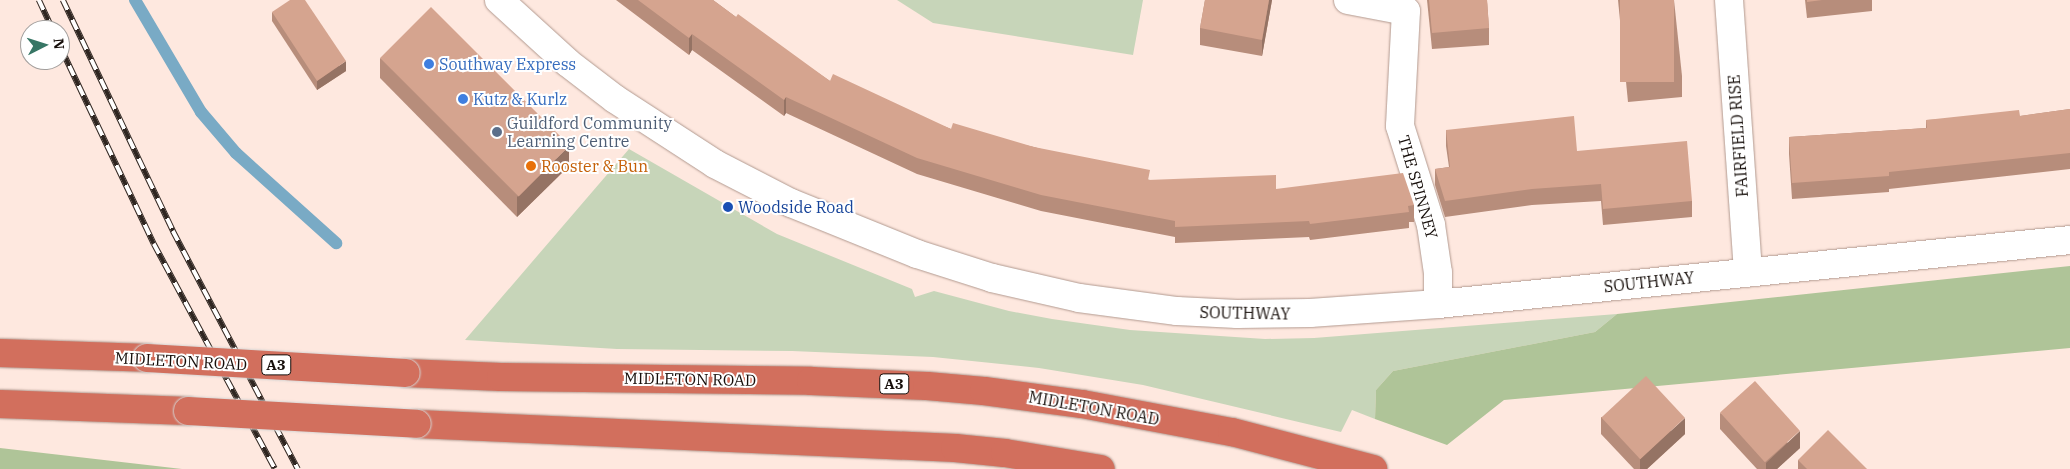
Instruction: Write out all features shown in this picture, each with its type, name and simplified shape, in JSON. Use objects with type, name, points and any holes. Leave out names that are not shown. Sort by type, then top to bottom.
[{"type":"highway","name":"MIDLETON ROAD","points":[[0,353],[147,358],[511,377],[811,381],[927,386],[984,391],[1082,404],[1232,432],[1373,469]]},
{"type":"highway","points":[[0,404],[955,448],[1005,453],[1101,469]]},
{"type":"highway","points":[[0,411],[48,407]]},
{"type":"street","name":"SOUTHWAY","points":[[499,0],[568,63],[615,99],[715,164],[791,203],[916,254],[992,278],[1079,298],[1177,311],[1276,315],[1438,304],[2070,240]]},
{"type":"street","name":"THE SPINNEY","points":[[1348,0],[1406,5],[1400,126],[1431,225],[1438,273],[1438,304]]},
{"type":"street","name":"FAIRFIELD RISE","points":[[1729,0],[1748,272]]},
{"type":"green space","points":[[897,0],[1143,0],[1133,55],[933,23]]},
{"type":"green space","points":[[629,149],[777,234],[912,289],[915,297],[934,291],[1009,311],[1052,319],[1130,330],[1265,339],[1314,338],[1617,314],[1595,332],[1393,371],[1376,390],[1375,419],[1352,410],[1341,432],[1143,385],[1039,368],[933,357],[792,351],[617,349],[465,340]]},
{"type":"green space","points":[[2070,266],[2070,348],[1504,400],[1447,445],[1375,419],[1376,390],[1393,371],[1595,332],[1617,314]]},
{"type":"green space","points":[[0,448],[182,469],[0,469]]},
{"type":"building","points":[[290,0],[305,0],[346,61],[317,81],[272,12]]},
{"type":"building","points":[[638,0],[713,0],[736,17],[738,14],[830,81],[833,74],[951,129],[953,123],[1034,147],[1150,170],[1148,180],[1276,175],[1276,189],[1403,173],[1414,205],[1408,206],[1409,212],[1310,224],[1309,221],[1175,227],[1175,221],[1041,195],[917,158],[786,97],[784,100],[692,34],[689,38]]},
{"type":"building","points":[[1205,0],[1269,0],[1262,40],[1200,28]]},
{"type":"building","points":[[1429,0],[1487,0],[1489,28],[1432,33]]},
{"type":"building","points":[[1620,0],[1674,0],[1674,82],[1620,82]]},
{"type":"building","points":[[431,7],[570,146],[519,197],[380,58]]},
{"type":"building","points":[[2070,109],[2070,153],[1889,172],[1889,176],[1792,183],[1789,137],[1927,128],[1926,120],[2019,110],[2020,116]]},
{"type":"building","points":[[1574,116],[1577,151],[1687,141],[1692,201],[1603,209],[1601,184],[1532,189],[1445,201],[1435,169],[1450,167],[1446,130]]},
{"type":"building","points":[[1646,376],[1685,418],[1640,459],[1601,418]]},
{"type":"building","points":[[1755,381],[1800,431],[1765,462],[1720,412]]},
{"type":"building","points":[[1828,430],[1867,469],[1807,469],[1798,460]]},
{"type":"waterway","points":[[135,0],[201,112],[236,153],[336,243]]},
{"type":"railway","points":[[39,0],[48,20]]},
{"type":"railway","points":[[63,0],[173,231],[298,469]]},
{"type":"railway","points":[[70,67],[154,244],[275,469]]},
{"type":"place","name":"Southway Express","points":[[429,64]]},
{"type":"place","name":"Kutz & Kurlz","points":[[463,99]]},
{"type":"place","name":"Guildford Community Learning Centre","points":[[497,132]]},
{"type":"place","name":"Rooster & Bun","points":[[531,166]]},
{"type":"place","name":"Woodside Road","points":[[728,207]]}]
